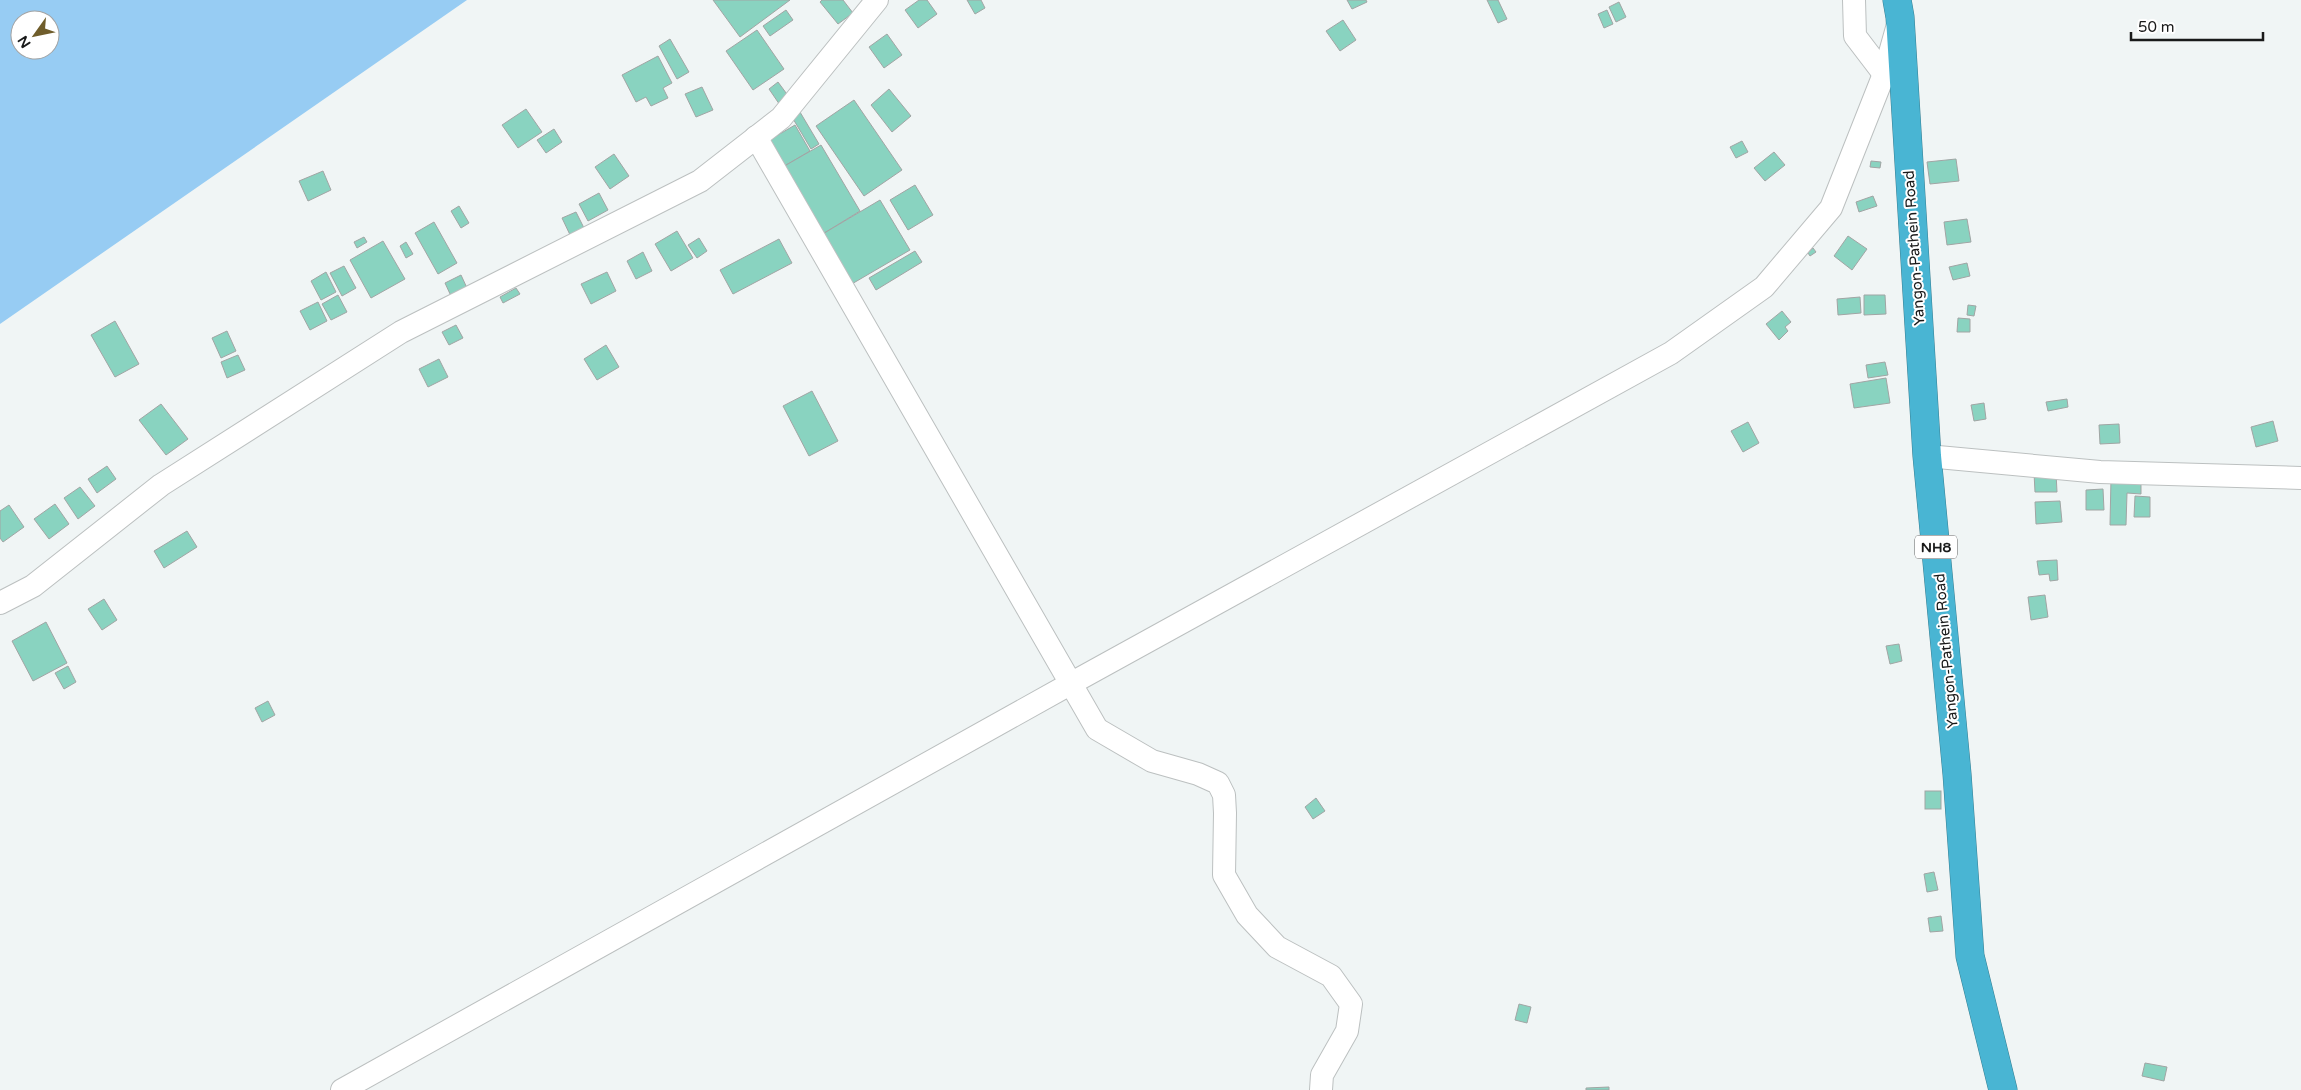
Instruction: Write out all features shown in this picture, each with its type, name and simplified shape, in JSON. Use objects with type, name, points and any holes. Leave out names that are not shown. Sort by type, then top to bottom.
[{"type":"highway","name":"Yangon-Pathein Road","points":[[1898,8],[1927,456],[1957,774],[1970,956],[2003,1090]]},
{"type":"street","points":[[0,603],[33,586],[161,485],[401,332],[700,181],[781,118],[877,0]]},
{"type":"street","points":[[1854,0],[1855,36],[1884,74]]},
{"type":"street","points":[[342,1090],[1070,684],[1671,353],[1764,287],[1830,208],[1884,74],[1898,8]]},
{"type":"street","points":[[756,137],[1097,729],[1152,761],[1198,774],[1218,783],[1224,795],[1224,875],[1247,915],[1277,947],[1331,976],[1351,1004],[1347,1031],[1322,1075],[1321,1090]]},
{"type":"street","points":[[1927,456],[2100,472],[2301,478]]},
{"type":"water","points":[[0,0],[467,0],[0,324]]},
{"type":"building","points":[[713,0],[790,0],[740,37]]},
{"type":"building","points":[[822,0],[843,0],[853,13],[838,24],[820,2]]},
{"type":"building","points":[[919,0],[927,0],[937,14],[918,28],[905,10]]},
{"type":"building","points":[[967,0],[981,0],[985,8],[975,14]]},
{"type":"building","points":[[1347,0],[1366,0],[1367,2],[1352,9]]},
{"type":"building","points":[[1487,0],[1498,0],[1507,19],[1498,23]]},
{"type":"building","points":[[1619,2],[1626,17],[1616,22],[1609,7]]},
{"type":"building","points":[[786,10],[793,20],[770,36],[763,26]]},
{"type":"building","points":[[1607,10],[1613,24],[1604,28],[1598,14]]},
{"type":"building","points":[[1343,20],[1356,40],[1340,51],[1326,31]]},
{"type":"building","points":[[757,30],[784,69],[753,90],[726,51]]},
{"type":"building","points":[[887,34],[902,55],[884,68],[869,47]]},
{"type":"building","points":[[670,39],[689,72],[677,79],[659,46]]},
{"type":"building","points":[[658,56],[672,83],[663,88],[668,98],[651,106],[646,97],[636,102],[622,75]]},
{"type":"building","points":[[778,82],[792,101],[782,108],[769,89]]},
{"type":"building","points":[[702,87],[713,110],[696,117],[685,94]]},
{"type":"building","points":[[889,89],[911,116],[892,132],[871,105]]},
{"type":"building","points":[[854,100],[902,170],[864,196],[816,126]]},
{"type":"building","points":[[797,107],[819,144],[811,149],[789,112]]},
{"type":"building","points":[[526,109],[542,132],[518,148],[502,125]]},
{"type":"building","points":[[795,125],[810,151],[781,168],[766,142]]},
{"type":"building","points":[[554,129],[562,142],[546,153],[537,140]]},
{"type":"building","points":[[1742,141],[1748,152],[1736,158],[1730,147]]},
{"type":"building","points":[[821,145],[860,211],[821,235],[781,168]]},
{"type":"building","points":[[1774,152],[1785,165],[1765,181],[1754,168]]},
{"type":"building","points":[[614,154],[629,176],[610,189],[595,167]]},
{"type":"building","points":[[1956,159],[1959,181],[1930,184],[1927,162]]},
{"type":"building","points":[[1871,161],[1881,162],[1880,168],[1870,167]]},
{"type":"building","points":[[323,171],[331,190],[308,201],[299,181]]},
{"type":"building","points":[[915,185],[933,215],[908,230],[890,200]]},
{"type":"building","points":[[599,193],[608,210],[588,221],[579,204]]},
{"type":"building","points":[[1873,196],[1877,206],[1859,212],[1856,202]]},
{"type":"building","points":[[880,200],[910,250],[850,285],[821,235]]},
{"type":"building","points":[[459,206],[469,223],[461,228],[451,211]]},
{"type":"building","points":[[576,212],[586,232],[572,239],[562,218]]},
{"type":"building","points":[[1967,219],[1971,242],[1947,245],[1944,222]]},
{"type":"building","points":[[434,222],[457,263],[438,274],[415,233]]},
{"type":"building","points":[[677,231],[693,258],[671,271],[655,244]]},
{"type":"building","points":[[1848,236],[1867,249],[1852,270],[1834,256]]},
{"type":"building","points":[[364,237],[367,242],[357,248],[354,242]]},
{"type":"building","points":[[699,238],[707,251],[697,258],[688,245]]},
{"type":"building","points":[[779,239],[792,263],[733,294],[720,270]]},
{"type":"building","points":[[383,241],[405,279],[371,298],[350,260]]},
{"type":"building","points":[[406,242],[413,254],[406,258],[400,246]]},
{"type":"building","points":[[1813,248],[1816,252],[1810,256],[1808,253]]},
{"type":"building","points":[[915,251],[922,262],[876,290],[869,278]]},
{"type":"building","points":[[643,252],[652,271],[636,279],[627,261]]},
{"type":"building","points":[[1967,263],[1970,276],[1953,280],[1949,267]]},
{"type":"building","points":[[344,266],[356,288],[342,296],[330,273]]},
{"type":"building","points":[[326,272],[336,292],[321,300],[311,281]]},
{"type":"building","points":[[607,272],[616,291],[591,304],[581,284]]},
{"type":"building","points":[[461,275],[467,288],[451,296],[445,283]]},
{"type":"building","points":[[516,288],[520,294],[503,303],[500,297]]},
{"type":"building","points":[[338,295],[347,312],[331,320],[322,304]]},
{"type":"building","points":[[1864,295],[1885,295],[1886,314],[1864,315]]},
{"type":"building","points":[[1860,297],[1861,313],[1838,315],[1837,299]]},
{"type":"building","points":[[318,302],[327,321],[310,330],[300,311]]},
{"type":"building","points":[[1968,305],[1976,306],[1974,316],[1967,315]]},
{"type":"building","points":[[1782,311],[1791,322],[1785,327],[1788,331],[1779,340],[1766,324]]},
{"type":"building","points":[[1958,318],[1970,319],[1970,332],[1957,332]]},
{"type":"building","points":[[115,321],[139,364],[115,377],[91,335]]},
{"type":"building","points":[[456,325],[463,338],[449,345],[442,332]]},
{"type":"building","points":[[227,331],[236,351],[221,358],[212,338]]},
{"type":"building","points":[[606,345],[619,367],[597,380],[584,359]]},
{"type":"building","points":[[238,355],[245,370],[227,378],[221,362]]},
{"type":"building","points":[[439,359],[448,377],[428,387],[419,369]]},
{"type":"building","points":[[1885,362],[1888,375],[1868,378],[1866,365]]},
{"type":"building","points":[[1886,378],[1890,403],[1854,408],[1850,384]]},
{"type":"building","points":[[812,391],[838,441],[809,456],[783,406]]},
{"type":"building","points":[[2067,399],[2068,407],[2048,411],[2046,402]]},
{"type":"building","points":[[1984,403],[1986,419],[1974,421],[1971,405]]},
{"type":"building","points":[[161,404],[188,439],[166,455],[139,420]]},
{"type":"building","points":[[2273,421],[2278,441],[2256,447],[2251,427]]},
{"type":"building","points":[[1748,422],[1759,443],[1743,452],[1731,431]]},
{"type":"building","points":[[2119,424],[2120,443],[2100,444],[2099,425]]},
{"type":"building","points":[[107,466],[116,479],[97,493],[88,479]]},
{"type":"building","points":[[2034,473],[2056,473],[2057,492],[2035,492]]},
{"type":"building","points":[[2111,478],[2141,479],[2141,494],[2127,493],[2126,525],[2110,525]]},
{"type":"building","points":[[80,487],[95,506],[78,519],[64,498]]},
{"type":"building","points":[[2103,489],[2104,510],[2086,510],[2086,490]]},
{"type":"building","points":[[2135,496],[2150,497],[2150,517],[2134,517]]},
{"type":"building","points":[[2060,501],[2062,522],[2036,524],[2035,502]]},
{"type":"building","points":[[55,504],[69,524],[49,539],[34,519]]},
{"type":"building","points":[[9,505],[24,527],[3,542],[0,538],[0,511]]},
{"type":"building","points":[[187,531],[197,547],[164,568],[154,551]]},
{"type":"building","points":[[2057,560],[2058,580],[2050,581],[2049,574],[2039,575],[2037,561]]},
{"type":"building","points":[[2045,595],[2048,617],[2031,620],[2028,597]]},
{"type":"building","points":[[104,599],[117,620],[102,630],[88,609]]},
{"type":"building","points":[[46,622],[67,663],[33,681],[12,641]]},
{"type":"building","points":[[1899,644],[1902,661],[1890,664],[1886,646]]},
{"type":"building","points":[[68,666],[76,682],[64,689],[55,673]]},
{"type":"building","points":[[268,701],[275,715],[262,722],[255,708]]},
{"type":"building","points":[[1925,791],[1941,791],[1941,809],[1925,809]]},
{"type":"building","points":[[1316,798],[1325,811],[1313,819],[1305,807]]},
{"type":"building","points":[[1934,872],[1938,890],[1927,892],[1924,874]]},
{"type":"building","points":[[1941,916],[1943,931],[1930,932],[1928,918]]},
{"type":"building","points":[[1519,1004],[1531,1007],[1527,1023],[1515,1020]]},
{"type":"building","points":[[2145,1063],[2167,1067],[2164,1081],[2142,1076]]},
{"type":"building","points":[[1609,1087],[1609,1090],[1586,1090],[1586,1088]]}]
